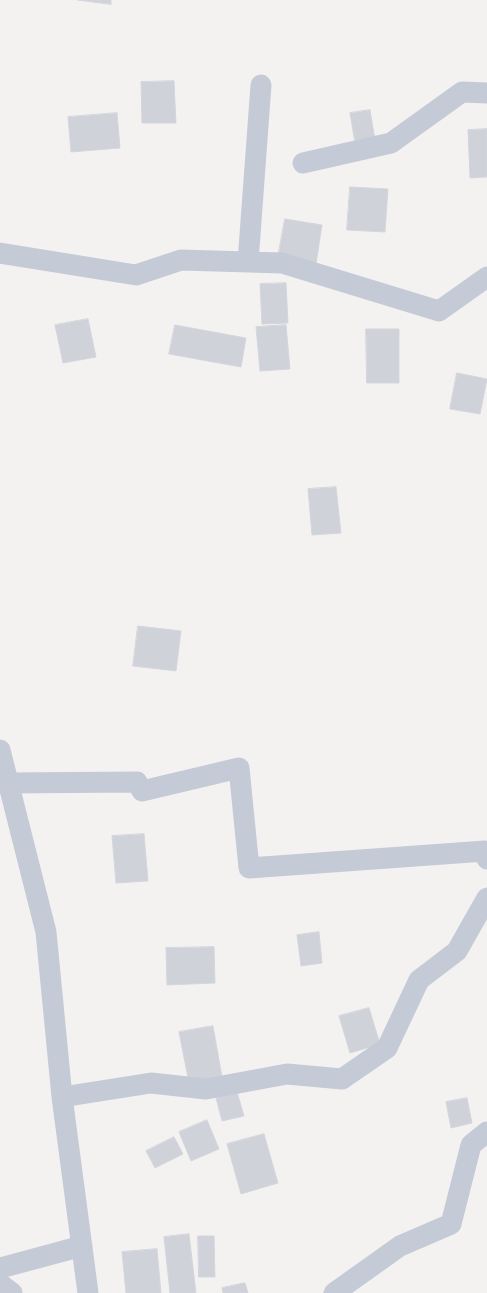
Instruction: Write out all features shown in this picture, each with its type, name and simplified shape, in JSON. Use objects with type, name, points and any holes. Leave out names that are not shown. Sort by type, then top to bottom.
[{"type":"street","points":[[248,262],[261,85]]},
{"type":"street","points":[[303,163],[391,143],[462,92],[487,93]]},
{"type":"street","points":[[0,253],[136,275],[181,260],[282,263],[439,312],[487,277]]},
{"type":"street","points":[[0,750],[46,932],[62,1097],[88,1293]]},
{"type":"street","points":[[8,783],[138,782],[142,791],[239,768],[249,868],[486,851],[487,859]]},
{"type":"street","points":[[62,1097],[151,1084],[206,1089],[287,1074],[342,1079],[387,1048],[419,980],[456,951],[487,898]]},
{"type":"street","points":[[334,1293],[400,1246],[451,1224],[470,1145],[487,1132]]},
{"type":"street","points":[[0,1268],[82,1246]]},
{"type":"street","points":[[0,1284],[12,1293]]},
{"type":"building","points":[[78,0],[111,0],[111,4]]},
{"type":"building","points":[[174,81],[176,123],[142,123],[141,82]]},
{"type":"building","points":[[370,110],[375,140],[355,143],[350,113]]},
{"type":"building","points":[[117,113],[120,148],[71,152],[68,117]]},
{"type":"building","points":[[487,129],[487,177],[470,178],[468,130]]},
{"type":"building","points":[[350,187],[388,189],[385,232],[347,230]]},
{"type":"building","points":[[285,219],[322,225],[316,264],[278,257]]},
{"type":"building","points":[[286,283],[288,323],[262,324],[260,284]]},
{"type":"building","points":[[88,319],[96,357],[63,363],[55,325]]},
{"type":"building","points":[[175,325],[246,338],[241,367],[169,354]]},
{"type":"building","points":[[286,325],[290,369],[260,371],[256,327]]},
{"type":"building","points":[[366,329],[399,329],[399,383],[367,383]]},
{"type":"building","points":[[457,373],[487,379],[480,414],[450,409]]},
{"type":"building","points":[[336,487],[341,533],[312,535],[308,489]]},
{"type":"building","points":[[138,626],[181,631],[176,671],[133,666]]},
{"type":"building","points":[[144,834],[148,881],[116,883],[112,836]]},
{"type":"building","points":[[319,932],[322,963],[301,966],[297,935]]},
{"type":"building","points":[[214,947],[215,983],[167,985],[166,948]]},
{"type":"building","points":[[369,1008],[380,1044],[350,1053],[339,1016]]},
{"type":"building","points":[[213,1026],[222,1077],[189,1083],[179,1032]]},
{"type":"building","points":[[237,1092],[244,1116],[222,1121],[216,1098]]},
{"type":"building","points":[[467,1098],[472,1123],[451,1128],[446,1102]]},
{"type":"building","points":[[207,1120],[219,1149],[191,1161],[179,1132]]},
{"type":"building","points":[[264,1134],[278,1183],[241,1194],[227,1144]]},
{"type":"building","points":[[174,1137],[183,1154],[155,1168],[146,1151]]},
{"type":"building","points":[[189,1234],[196,1293],[170,1293],[164,1237]]},
{"type":"building","points":[[198,1236],[214,1236],[215,1277],[199,1277]]},
{"type":"building","points":[[157,1249],[161,1293],[126,1293],[122,1252]]},
{"type":"building","points":[[245,1283],[248,1293],[223,1293],[222,1288]]}]
